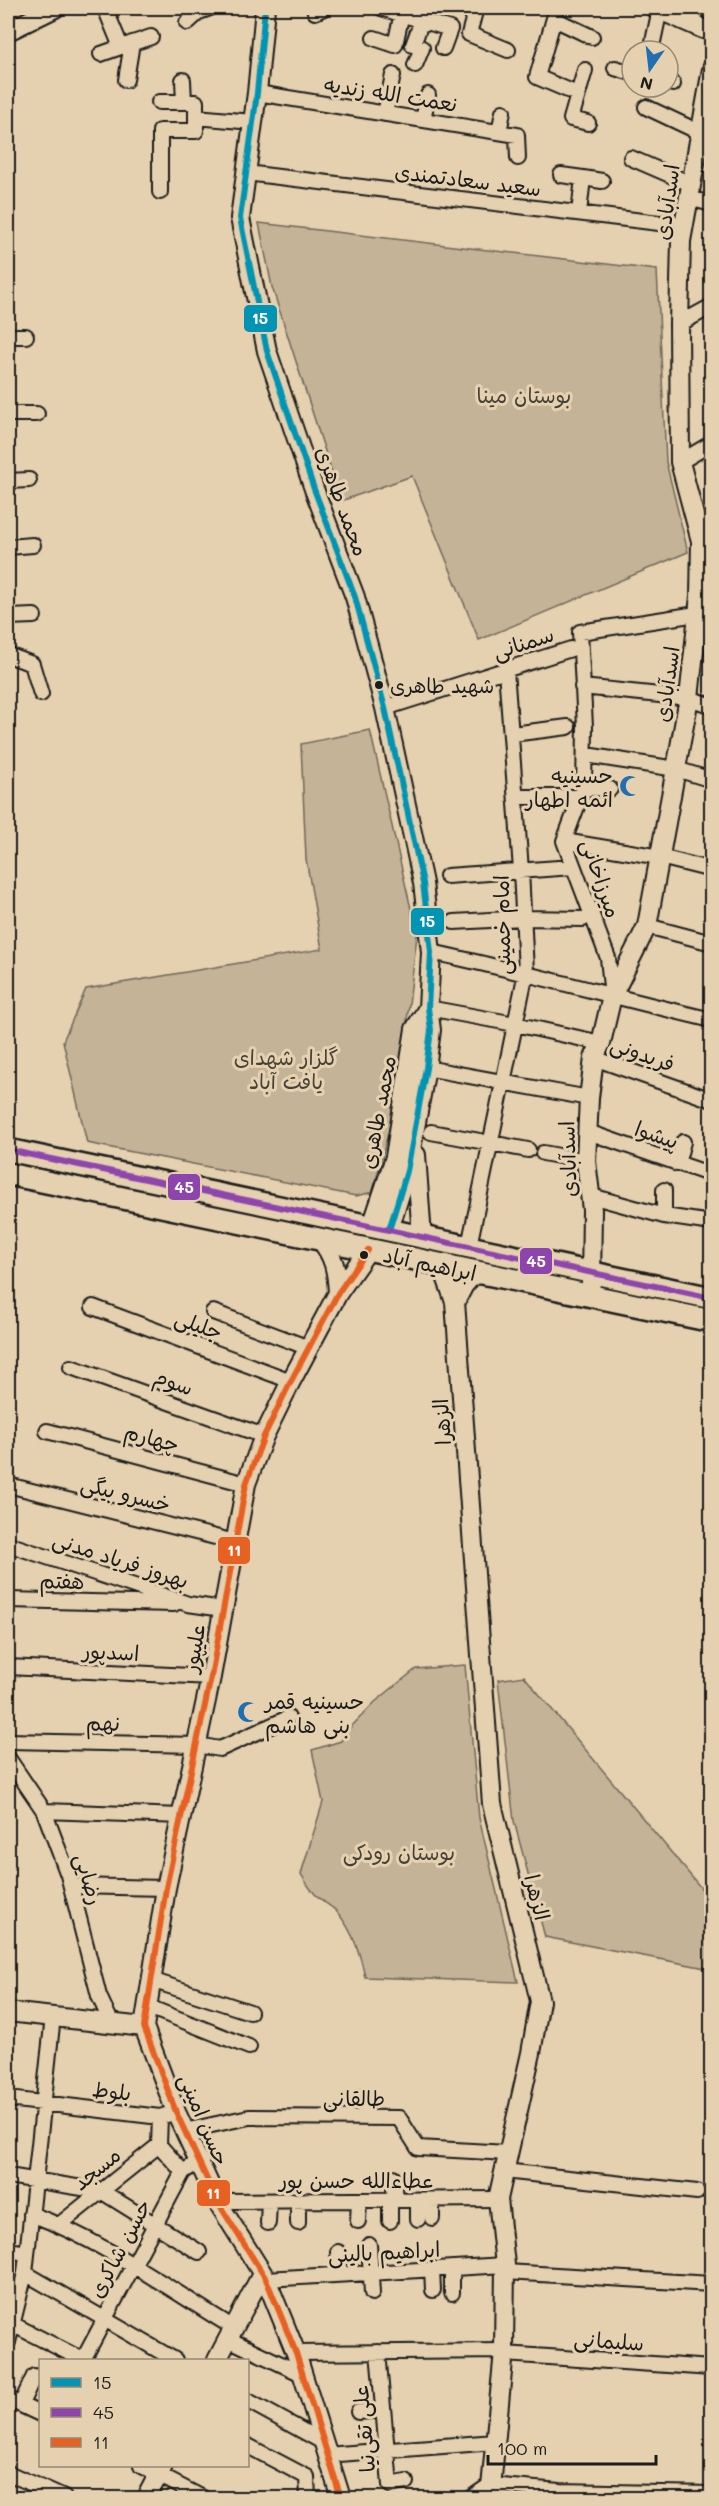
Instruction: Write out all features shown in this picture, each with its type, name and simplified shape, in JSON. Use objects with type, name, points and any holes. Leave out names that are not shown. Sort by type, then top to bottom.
[{"type":"main road","name":"ابراهیم آباد","points":[[8,1150],[711,1298]]},
{"type":"main road","points":[[102,1194],[106,1171]]},
{"type":"main road","name":"ابراهیم آباد","points":[[8,1174],[711,1321]]},
{"type":"street","points":[[8,31],[55,8]]},
{"type":"street","points":[[105,8],[127,45],[126,80]]},
{"type":"street","points":[[188,23],[199,12],[210,8]]},
{"type":"street","name":"محمد طاهری","points":[[265,8],[257,93],[240,218],[267,351],[314,489],[355,597],[385,708],[423,883],[431,952],[428,1008],[431,1030],[426,1068],[423,1134],[380,1228]]},
{"type":"street","points":[[381,8],[411,14],[450,29],[443,48]]},
{"type":"street","points":[[476,8],[469,34],[508,50]]},
{"type":"street","points":[[653,39],[657,8],[695,15],[711,30]]},
{"type":"street","points":[[577,94],[537,77],[555,13],[592,37]]},
{"type":"street","points":[[374,38],[395,45],[411,14]]},
{"type":"street","points":[[411,14],[413,45],[422,48],[415,65]]},
{"type":"street","points":[[101,54],[150,37]]},
{"type":"street","points":[[615,68],[620,69]]},
{"type":"street","points":[[585,70],[571,119],[588,123]]},
{"type":"street","name":"اسدآبادی","points":[[592,1296],[591,1196],[586,1161],[589,1098],[612,996],[647,926],[689,698],[698,614],[706,594],[706,538],[680,462],[679,324],[684,226],[711,73]]},
{"type":"street","points":[[385,114],[393,75]]},
{"type":"street","points":[[183,80],[184,102]]},
{"type":"street","name":"نعمت الله زندیه","points":[[257,93],[517,135],[518,158]]},
{"type":"street","points":[[423,120],[428,95]]},
{"type":"street","points":[[159,102],[196,102],[196,131],[160,131],[160,192]]},
{"type":"street","points":[[646,107],[699,132]]},
{"type":"street","points":[[499,132],[503,112]]},
{"type":"street","points":[[196,117],[253,122]]},
{"type":"street","points":[[632,158],[711,204]]},
{"type":"street","name":"سعید سعادتمندی","points":[[246,173],[684,226]]},
{"type":"street","points":[[561,175],[602,181]]},
{"type":"street","points":[[579,213],[583,178]]},
{"type":"street","points":[[679,324],[711,306]]},
{"type":"street","points":[[8,336],[26,336]]},
{"type":"street","points":[[8,414],[37,414]]},
{"type":"street","points":[[680,462],[711,443]]},
{"type":"street","points":[[8,481],[29,480]]},
{"type":"street","points":[[8,547],[33,545]]},
{"type":"street","name":"میرزاخانی","points":[[612,996],[608,958],[564,841],[583,792],[586,755],[580,632],[698,614]]},
{"type":"street","points":[[8,616],[34,616]]},
{"type":"street","name":"سمنانی","points":[[385,708],[571,649]]},
{"type":"street","points":[[8,655],[32,664],[41,694]]},
{"type":"street","name":"امام خمینی","points":[[469,1246],[526,972],[506,670]]},
{"type":"street","points":[[582,687],[689,698],[711,706]]},
{"type":"street","points":[[512,734],[568,727]]},
{"type":"street","points":[[586,755],[676,769],[711,780]]},
{"type":"street","points":[[516,797],[610,789]]},
{"type":"street","points":[[564,841],[660,857],[711,870]]},
{"type":"street","points":[[447,876],[573,867]]},
{"type":"street","points":[[454,922],[524,918],[583,919]]},
{"type":"street","points":[[647,926],[711,943]]},
{"type":"street","points":[[431,952],[526,972],[711,1020]]},
{"type":"street","name":"محمد طاهری","points":[[380,1228],[395,1157],[415,1029],[428,1008]]},
{"type":"street","name":"فریدونی","points":[[428,1008],[515,1024],[598,1051],[711,1100]]},
{"type":"street","points":[[426,1068],[589,1098]]},
{"type":"street","name":"پیشوا","points":[[588,1132],[711,1175]]},
{"type":"street","points":[[422,1237],[423,1134],[490,1142],[528,1150]]},
{"type":"street","points":[[677,1164],[684,1142]]},
{"type":"street","points":[[543,1153],[586,1161]]},
{"type":"street","points":[[664,1190],[664,1216]]},
{"type":"street","points":[[591,1196],[664,1216],[711,1223]]},
{"type":"street","points":[[320,1239],[332,1253],[337,1272],[338,1293]]},
{"type":"street","name":"علیپور","points":[[144,2027],[166,1888],[212,1677],[246,1484],[264,1436],[291,1380],[338,1293],[368,1250]]},
{"type":"street","name":"الزهرا","points":[[442,1265],[455,1302],[492,1804],[540,2001],[531,2053],[498,2199],[505,2269],[504,2352],[490,2492]]},
{"type":"street","points":[[455,1302],[464,1285],[473,1275],[483,1274]]},
{"type":"street","name":"جلیلی","points":[[93,1307],[291,1380]]},
{"type":"street","points":[[213,1312],[309,1348]]},
{"type":"street","name":"سوم","points":[[71,1367],[264,1436]]},
{"type":"street","name":"چهارم","points":[[47,1431],[246,1484]]},
{"type":"street","name":"خسرو بیگی","points":[[8,1485],[235,1542]]},
{"type":"street","name":"بهروز فریاد مدنی","points":[[8,1544],[188,1604],[223,1609]]},
{"type":"street","name":"هفتم","points":[[8,1600],[188,1604]]},
{"type":"street","name":"اسدپور","points":[[8,1667],[212,1677]]},
{"type":"street","name":"نهم","points":[[8,1741],[196,1746],[220,1749],[288,1718]]},
{"type":"street","name":"رضایی","points":[[8,1758],[44,1811],[71,1886],[99,1996],[111,2022]]},
{"type":"street","points":[[44,1811],[182,1816]]},
{"type":"street","points":[[71,1886],[166,1888]]},
{"type":"street","points":[[151,1980],[250,2012]]},
{"type":"street","points":[[146,2006],[249,2047]]},
{"type":"street","points":[[8,2012],[144,2027]]},
{"type":"street","points":[[8,2342],[27,2253],[53,2016]]},
{"type":"street","name":"حسن امینی","points":[[144,2027],[168,2115],[184,2131],[217,2201],[264,2276],[296,2354],[341,2499]]},
{"type":"street","points":[[362,2097],[367,2118]]},
{"type":"street","name":"بلوط","points":[[8,2099],[168,2115]]},
{"type":"street","points":[[168,2115],[159,2145],[183,2172]]},
{"type":"street","name":"طالقانی","points":[[184,2131],[249,2117],[399,2118],[418,2148],[508,2153]]},
{"type":"street","name":"مسجد","points":[[59,2225],[159,2145]]},
{"type":"street","name":"حسن شاکری","points":[[84,2359],[183,2172],[198,2162]]},
{"type":"street","points":[[504,2171],[696,2192]]},
{"type":"street","points":[[8,2176],[101,2191],[199,2252]]},
{"type":"street","points":[[390,2222],[393,2177]]},
{"type":"street","name":"عطاءالله حسن پور","points":[[217,2201],[498,2199]]},
{"type":"street","points":[[358,2200],[358,2221]]},
{"type":"street","points":[[425,2200],[425,2218]]},
{"type":"street","points":[[268,2223],[269,2201]]},
{"type":"street","points":[[298,2201],[298,2223]]},
{"type":"street","points":[[31,2214],[59,2225],[133,2266],[231,2333],[302,2374]]},
{"type":"street","points":[[369,2245],[372,2293]]},
{"type":"street","points":[[8,2250],[27,2253]]},
{"type":"street","points":[[338,2252],[340,2275]]},
{"type":"street","points":[[452,2268],[452,2293]]},
{"type":"street","name":"ابراهیم بالینی","points":[[264,2276],[340,2275],[452,2268],[505,2269],[711,2284]]},
{"type":"street","points":[[432,2269],[433,2290]]},
{"type":"street","points":[[24,2273],[172,2359]]},
{"type":"street","points":[[218,2359],[264,2276]]},
{"type":"street","points":[[12,2315],[81,2359]]},
{"type":"street","name":"علی تقی‌نیا","points":[[378,2352],[381,2410],[390,2485],[406,2482]]},
{"type":"street","points":[[296,2354],[504,2352]]},
{"type":"street","name":"سلیمانی","points":[[504,2352],[711,2368]]},
{"type":"street","points":[[34,2376],[14,2401],[39,2414]]},
{"type":"street","points":[[249,2402],[325,2449],[386,2451],[495,2442]]},
{"type":"street","points":[[358,2412],[381,2410]]},
{"type":"street","points":[[249,2447],[308,2477],[308,2499]]},
{"type":"street","points":[[146,2467],[161,2470],[203,2499]]},
{"type":"street","points":[[146,2499],[161,2470]]},
{"type":"street","points":[[8,2473],[64,2499]]},
{"type":"street","points":[[471,2499],[490,2492],[711,2494]]},
{"type":"green space","name":"بوستان مینا","points":[[259,223],[657,270],[666,462],[688,552],[479,640],[412,476],[341,501],[272,287]]},
{"type":"green space","name":"گلزار شهدای یافت آباد","points":[[370,730],[417,935],[408,1013],[391,1122],[373,1192],[356,1196],[87,1143],[63,1041],[86,989],[322,949],[306,859],[301,744]]},
{"type":"green space","name":"بوستان رودکی","points":[[465,1665],[479,1818],[518,1982],[365,1977],[352,1935],[343,1919],[318,1897],[301,1874],[323,1802],[312,1750],[341,1741],[349,1729],[375,1702],[416,1669]]},
{"type":"green space","points":[[524,1676],[711,1900],[711,1969],[545,1937],[514,1821],[498,1680]]},
{"type":"transit line","name":"15","points":[[265,8],[257,93],[240,218],[267,351],[314,489],[355,597],[385,708],[423,883],[431,952],[428,1008],[431,1030],[426,1068],[407,1171],[389,1230]]},
{"type":"transit line","name":"45","points":[[8,1150],[712,1298]]},
{"type":"transit line","name":"11","points":[[341,2498],[296,2353],[266,2279],[217,2201],[176,2112],[144,2027],[166,1888],[211,1677],[246,1484],[264,1436],[291,1381],[338,1293],[368,1250]]},
{"type":"place","name":"شهید طاهری","points":[[379,685]]},
{"type":"place","name":"حسینیه ائمه اطهار","points":[[630,786]]},
{"type":"place","name":"حسینیه قمر بنی هاشم","points":[[248,1712]]}]
